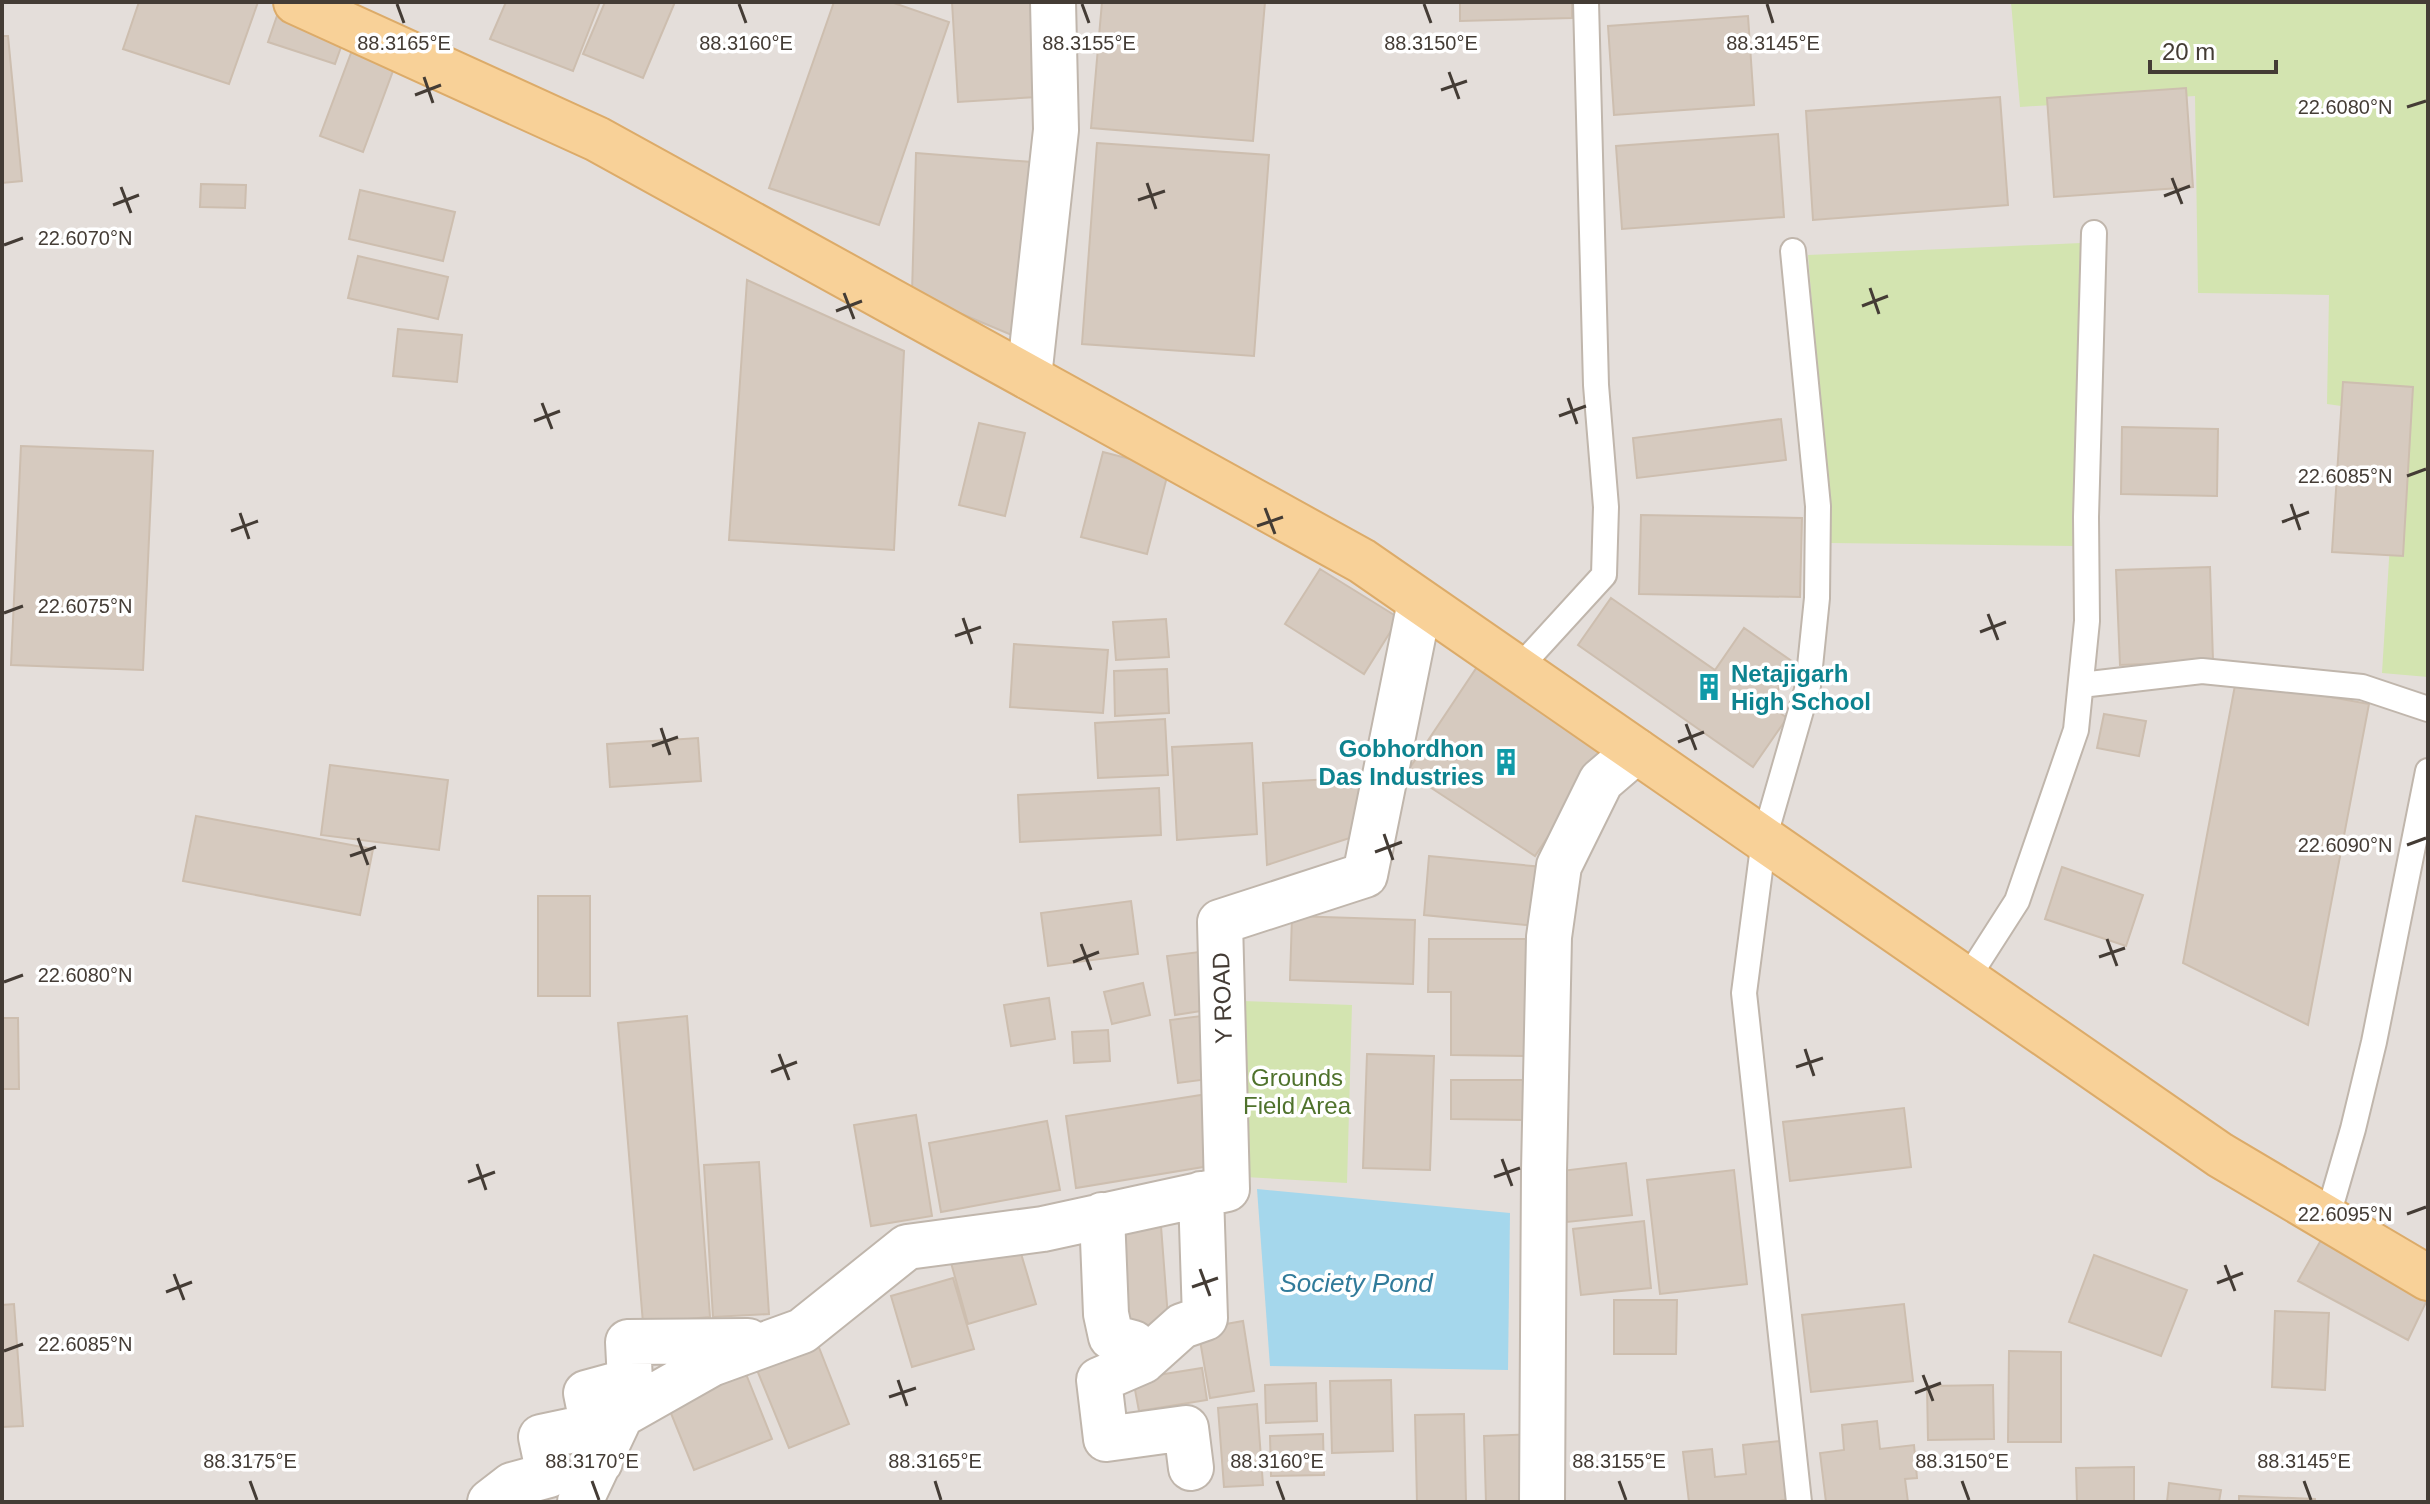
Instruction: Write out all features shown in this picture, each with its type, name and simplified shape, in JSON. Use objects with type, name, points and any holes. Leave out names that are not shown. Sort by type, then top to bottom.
[{"type":"main road","points":[[296,2],[597,139],[1362,561],[2220,1155],[2428,1278]]},
{"type":"street","points":[[1029,377],[1056,130],[1053,2]]},
{"type":"street","name":"Y ROAD","points":[[580,1502],[597,1444],[621,1415],[711,1364],[802,1331],[907,1247],[1043,1229],[1227,1189],[1220,922],[1365,875],[1420,602]]},
{"type":"street","points":[[1542,1502],[1549,937],[1559,866],[1601,781],[1636,751]]},
{"type":"street","points":[[1191,1468],[1186,1428],[1106,1439],[1099,1380],[1143,1361],[1182,1326],[1205,1318],[1201,1194]]},
{"type":"street","points":[[1102,1215],[1106,1314],[1111,1337],[1133,1343],[1143,1361]]},
{"type":"street","points":[[490,1502],[512,1485],[549,1475],[541,1437],[597,1444],[586,1393],[630,1381],[628,1342],[774,1341]]},
{"type":"lane","points":[[1518,669],[1604,575],[1606,507],[1596,385],[1586,2]]},
{"type":"lane","points":[[1967,979],[2017,901],[2076,730],[2087,621],[2086,517],[2094,233]]},
{"type":"lane","points":[[1793,251],[1818,506],[1817,598],[1808,686],[1764,839],[1744,993],[1799,1502]]},
{"type":"lane","points":[[2081,685],[2202,671],[2362,687],[2428,709]]},
{"type":"lane","points":[[2327,1219],[2374,1042],[2428,771]]},
{"type":"shaded area","points":[[2,2],[2139,2],[2428,291],[2428,1502],[2,1502]]},
{"type":"green space","points":[[2011,2],[2428,2],[2428,677],[2382,673],[2398,414],[2327,404],[2329,295],[2198,293],[2195,96],[2020,107]]},
{"type":"green space","points":[[2081,243],[2075,546],[1831,543],[1808,255]]},
{"type":"green space","name":"Grounds Field Area","points":[[1242,1001],[1352,1005],[1347,1183],[1245,1177]]},
{"type":"water","name":"Society Pond","points":[[1257,1189],[1510,1213],[1508,1370],[1270,1366]]},
{"type":"building","points":[[139,2],[258,2],[229,84],[123,49]]},
{"type":"building","points":[[506,2],[600,2],[573,71],[490,39]]},
{"type":"building","points":[[605,2],[675,2],[643,78],[583,54]]},
{"type":"building","points":[[834,2],[891,2],[949,22],[879,225],[769,188]]},
{"type":"building","points":[[952,2],[1031,2],[1037,97],[958,102]]},
{"type":"building","points":[[1102,2],[1265,2],[1253,141],[1091,128]]},
{"type":"building","points":[[1460,2],[1572,2],[1572,18],[1460,21]]},
{"type":"building","points":[[280,7],[347,30],[335,64],[268,42]]},
{"type":"building","points":[[1748,16],[1754,105],[1614,115],[1608,26]]},
{"type":"building","points":[[2,36],[8,36],[22,181],[2,183]]},
{"type":"building","points":[[354,45],[397,60],[363,152],[320,136]]},
{"type":"building","points":[[2186,88],[2193,187],[2054,197],[2047,98]]},
{"type":"building","points":[[2000,97],[2008,205],[1813,220],[1806,111]]},
{"type":"building","points":[[1778,134],[1784,217],[1622,229],[1616,146]]},
{"type":"building","points":[[1097,143],[1269,155],[1254,356],[1082,344]]},
{"type":"building","points":[[916,153],[1032,162],[1019,338],[912,293]]},
{"type":"building","points":[[201,184],[246,185],[245,208],[200,207]]},
{"type":"building","points":[[360,190],[455,212],[443,261],[349,239]]},
{"type":"building","points":[[358,256],[448,277],[438,319],[348,298]]},
{"type":"building","points":[[747,280],[904,351],[894,550],[729,540]]},
{"type":"building","points":[[398,329],[462,335],[457,382],[393,376]]},
{"type":"building","points":[[2343,382],[2413,387],[2403,556],[2332,552]]},
{"type":"building","points":[[1781,419],[1786,460],[1637,478],[1633,438]]},
{"type":"building","points":[[979,423],[1025,433],[1005,516],[959,505]]},
{"type":"building","points":[[2122,427],[2218,429],[2217,496],[2121,494]]},
{"type":"building","points":[[21,446],[153,451],[143,670],[11,665]]},
{"type":"building","points":[[1103,452],[1169,469],[1147,554],[1081,537]]},
{"type":"building","points":[[1641,515],[1802,518],[1800,597],[1639,594]]},
{"type":"building","points":[[2210,567],[2213,661],[2120,665],[2116,570]]},
{"type":"building","points":[[1320,569],[1399,618],[1364,674],[1285,624]]},
{"type":"building","name":"Netajigarh High School","points":[[1611,598],[1715,670],[1744,628],[1796,664],[1768,704],[1787,718],[1753,767],[1578,645]]},
{"type":"building","points":[[1166,619],[1169,657],[1116,660],[1113,622]]},
{"type":"building","points":[[1014,644],[1108,650],[1103,713],[1010,707]]},
{"type":"building","name":"Gobhordhon Das Industries","points":[[1477,667],[1605,751],[1535,856],[1407,772]]},
{"type":"building","points":[[1167,669],[1169,713],[1115,716],[1114,671]]},
{"type":"building","points":[[2236,680],[2369,704],[2308,1025],[2183,963]]},
{"type":"building","points":[[2104,714],[2146,721],[2139,756],[2097,748]]},
{"type":"building","points":[[1165,719],[1168,775],[1098,778],[1095,723]]},
{"type":"building","points":[[698,738],[701,781],[610,787],[607,744]]},
{"type":"building","points":[[1252,743],[1257,834],[1177,840],[1172,747]]},
{"type":"building","points":[[330,765],[448,780],[439,850],[321,835]]},
{"type":"building","points":[[1365,777],[1365,833],[1267,865],[1263,783]]},
{"type":"building","points":[[1159,788],[1161,835],[1020,842],[1018,795]]},
{"type":"building","points":[[196,816],[373,849],[360,915],[183,881]]},
{"type":"building","points":[[1429,856],[1543,867],[1537,926],[1424,915]]},
{"type":"building","points":[[2062,867],[2143,895],[2126,946],[2045,919]]},
{"type":"building","points":[[538,896],[590,896],[590,996],[538,996]]},
{"type":"building","points":[[1131,901],[1138,954],[1048,966],[1041,913]]},
{"type":"building","points":[[1292,916],[1415,920],[1413,984],[1290,980]]},
{"type":"building","points":[[1429,939],[1533,939],[1532,1056],[1451,1055],[1451,992],[1428,992]]},
{"type":"building","points":[[1207,951],[1214,1009],[1175,1015],[1167,956]]},
{"type":"building","points":[[1143,983],[1150,1015],[1112,1024],[1104,992]]},
{"type":"building","points":[[1049,998],[1055,1039],[1011,1046],[1004,1005]]},
{"type":"building","points":[[1209,1015],[1217,1078],[1178,1083],[1170,1020]]},
{"type":"building","points":[[687,1016],[710,1317],[643,1323],[618,1023]]},
{"type":"building","points":[[2,1018],[18,1018],[19,1089],[2,1089]]},
{"type":"building","points":[[1108,1030],[1110,1061],[1074,1063],[1072,1032]]},
{"type":"building","points":[[1367,1054],[1434,1056],[1430,1170],[1363,1168]]},
{"type":"building","points":[[1451,1080],[1534,1080],[1533,1120],[1451,1119]]},
{"type":"building","points":[[1214,1093],[1219,1134],[1203,1167],[1076,1188],[1066,1116]]},
{"type":"building","points":[[1904,1108],[1911,1167],[1790,1181],[1783,1122]]},
{"type":"building","points":[[916,1115],[932,1216],[871,1226],[854,1125]]},
{"type":"building","points":[[1047,1121],[1060,1190],[941,1212],[929,1143]]},
{"type":"building","points":[[759,1162],[769,1314],[713,1317],[704,1165]]},
{"type":"building","points":[[1626,1163],[1632,1215],[1567,1222],[1561,1171]]},
{"type":"building","points":[[1734,1170],[1747,1284],[1660,1294],[1647,1180]]},
{"type":"building","points":[[1160,1213],[1169,1331],[1128,1334],[1119,1217]]},
{"type":"building","points":[[1644,1221],[1651,1288],[1581,1295],[1573,1229]]},
{"type":"building","points":[[1017,1240],[1036,1304],[968,1324],[950,1259]]},
{"type":"building","points":[[2321,1240],[2428,1298],[2408,1340],[2298,1281]]},
{"type":"building","points":[[2094,1255],[2187,1290],[2161,1356],[2069,1322]]},
{"type":"building","points":[[953,1278],[974,1349],[912,1367],[891,1296]]},
{"type":"building","points":[[1614,1300],[1677,1300],[1676,1354],[1614,1354]]},
{"type":"building","points":[[14,1304],[23,1426],[2,1427],[2,1305]]},
{"type":"building","points":[[1904,1304],[1913,1381],[1811,1392],[1802,1315]]},
{"type":"building","points":[[2275,1311],[2329,1313],[2325,1390],[2272,1387]]},
{"type":"building","points":[[1243,1321],[1254,1391],[1210,1398],[1198,1329]]},
{"type":"building","points":[[818,1345],[849,1424],[789,1448],[757,1370]]},
{"type":"building","points":[[2009,1351],[2061,1352],[2061,1442],[2008,1442]]},
{"type":"building","points":[[1202,1368],[1207,1400],[1139,1411],[1133,1379]]},
{"type":"building","points":[[746,1374],[772,1439],[694,1470],[668,1406]]},
{"type":"building","points":[[1391,1380],[1393,1451],[1332,1453],[1330,1381]]},
{"type":"building","points":[[1316,1383],[1317,1421],[1266,1423],[1265,1385]]},
{"type":"building","points":[[1993,1385],[1994,1439],[1928,1440],[1927,1386]]},
{"type":"building","points":[[1257,1404],[1263,1485],[1224,1487],[1218,1408]]},
{"type":"building","points":[[1464,1414],[1466,1502],[1417,1502],[1415,1415]]},
{"type":"building","points":[[1877,1421],[1880,1449],[1914,1445],[1917,1478],[1905,1479],[1908,1502],[1826,1502],[1820,1453],[1844,1450],[1842,1425]]},
{"type":"building","points":[[1323,1434],[1324,1475],[1271,1476],[1270,1436]]},
{"type":"building","points":[[1542,1434],[1544,1502],[1486,1502],[1484,1436]]},
{"type":"building","points":[[1780,1441],[1784,1473],[1790,1472],[1793,1498],[1774,1502],[1689,1502],[1683,1452],[1712,1449],[1715,1477],[1746,1474],[1743,1445]]},
{"type":"building","points":[[2134,1467],[2134,1502],[2077,1502],[2076,1468]]},
{"type":"building","points":[[2169,1483],[2221,1490],[2219,1502],[2167,1502]]},
{"type":"building","points":[[2239,1496],[2315,1499],[2315,1502],[2239,1502]]},
{"type":"place","name":"Netajigarh High School","points":[[1709,687]]},
{"type":"place","name":"Gobhordhon Das Industries","points":[[1506,762]]}]
